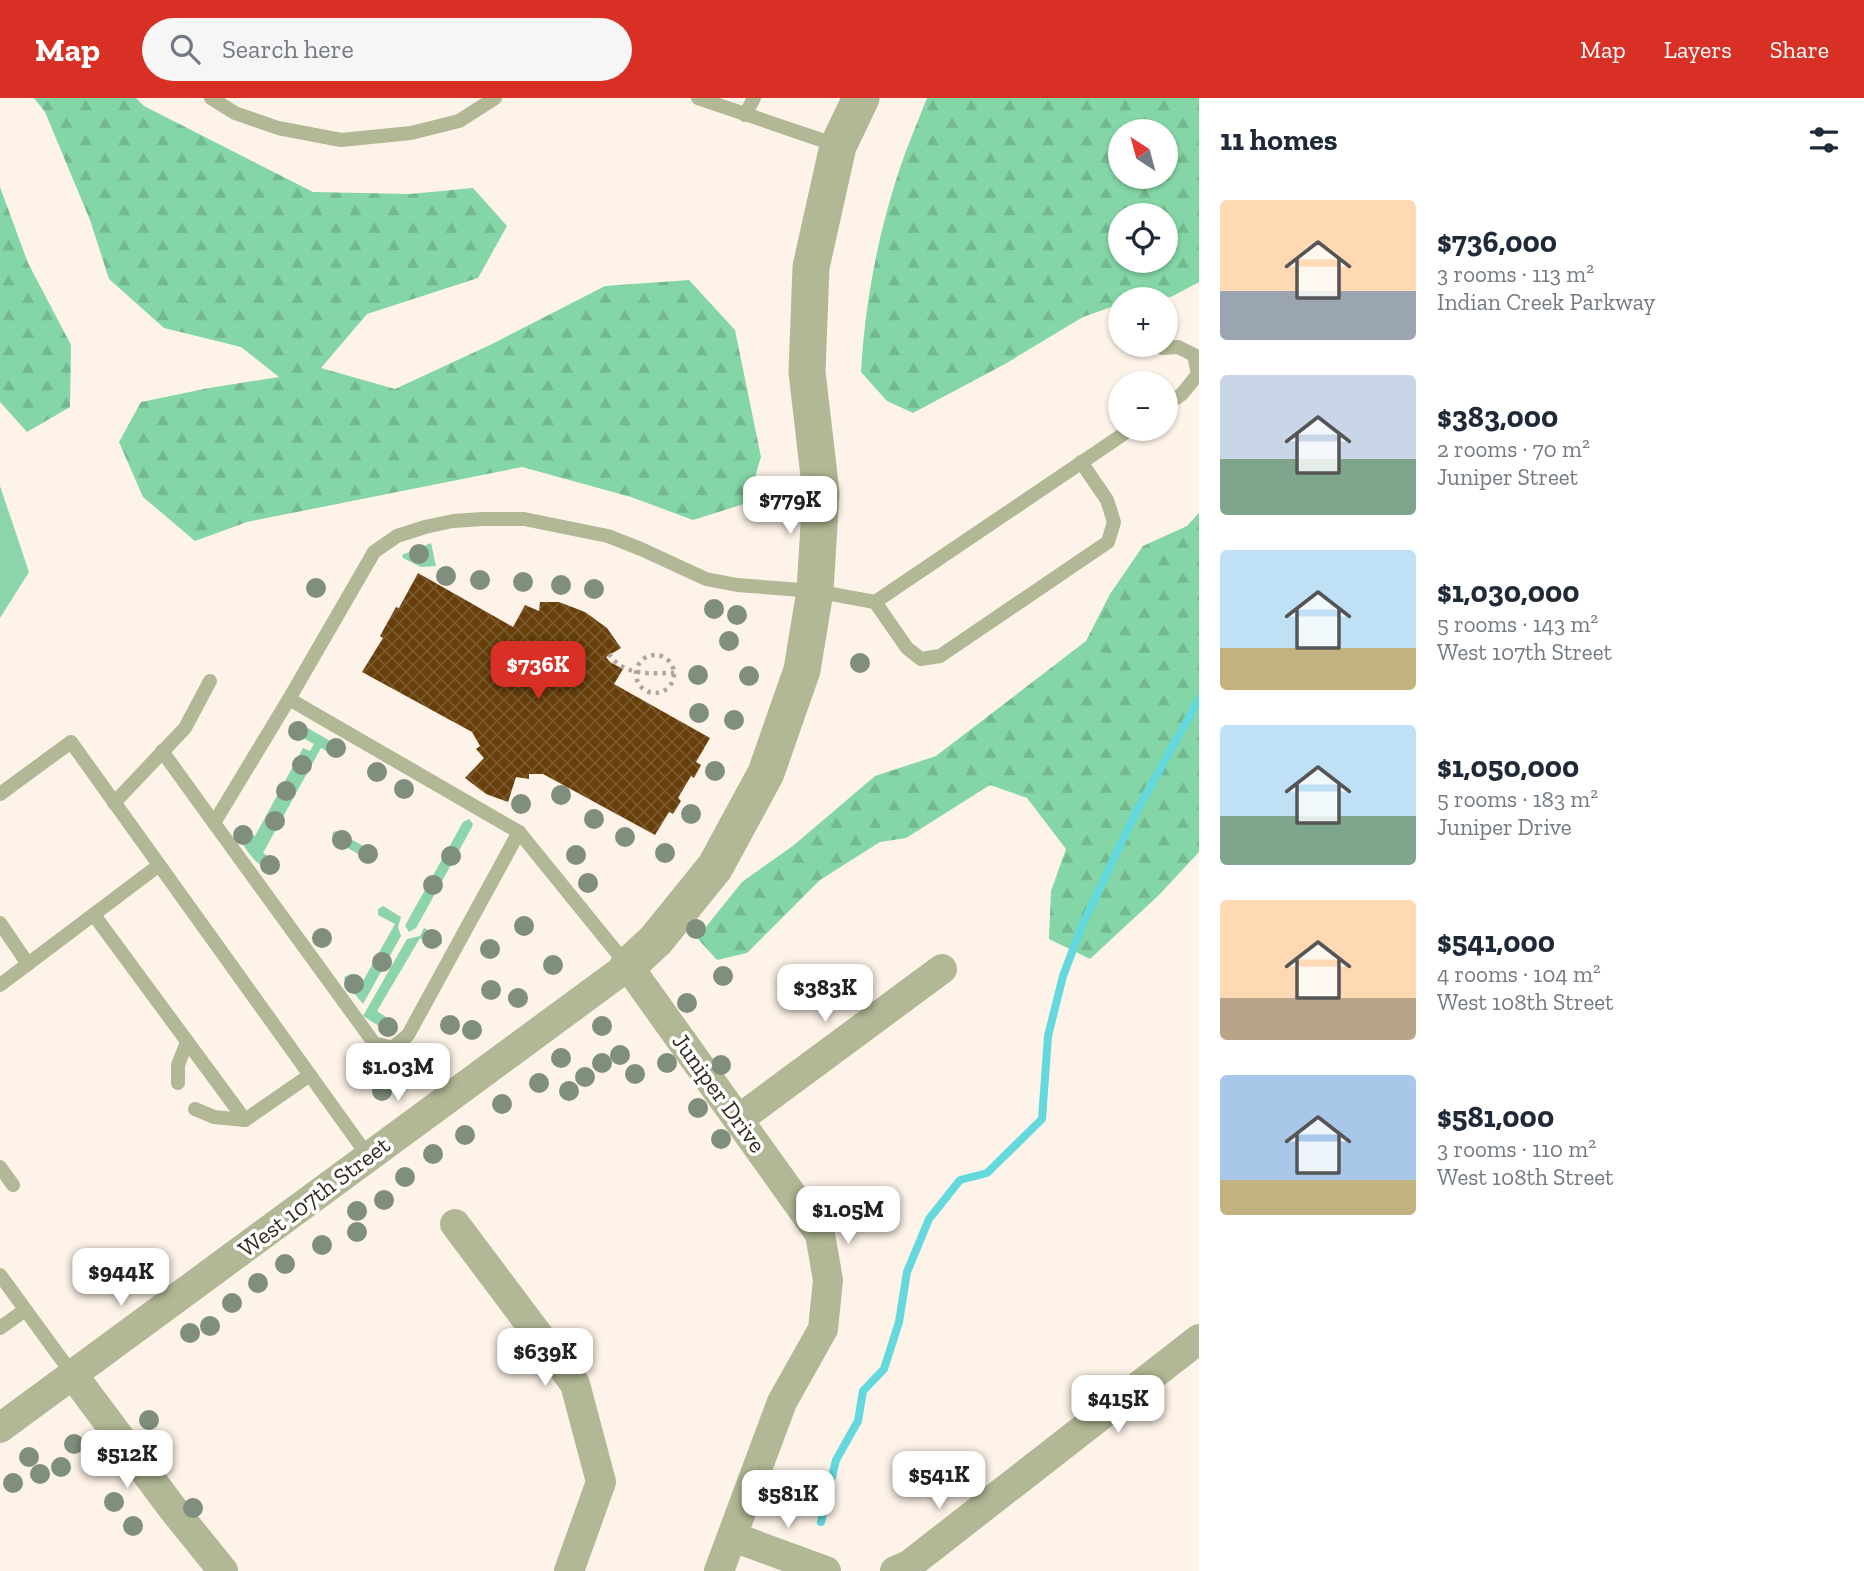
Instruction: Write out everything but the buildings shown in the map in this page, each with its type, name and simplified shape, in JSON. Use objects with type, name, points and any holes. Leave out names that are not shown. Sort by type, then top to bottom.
[{"type":"street","points":[[628,966],[656,940],[715,867],[766,773],[802,670],[816,591],[821,493],[807,372],[811,267],[838,146],[861,98]]},
{"type":"street","name":"Juniper Drive","points":[[628,966],[820,1234],[828,1280],[823,1329],[782,1402],[719,1571]]},
{"type":"street","name":"West 107th Street","points":[[0,1428],[628,966]]},
{"type":"street","points":[[738,1119],[942,969]]},
{"type":"street","points":[[454,1224],[575,1384],[601,1482],[569,1571]]},
{"type":"street","points":[[895,1571],[909,1565],[931,1549],[1199,1339]]},
{"type":"street","points":[[73,1376],[223,1571]]},
{"type":"street","points":[[733,1537],[826,1571]]},
{"type":"lane","points":[[211,98],[234,113],[278,128],[341,140],[411,133],[459,121],[495,98]]},
{"type":"lane","points":[[698,98],[838,146]]},
{"type":"lane","points":[[745,116],[754,98]]},
{"type":"lane","points":[[1178,347],[1194,355],[1198,374],[1178,397]]},
{"type":"lane","points":[[875,602],[1113,441]]},
{"type":"lane","points":[[214,823],[374,552],[397,536],[434,525],[483,519],[524,519],[552,523],[608,537],[641,549],[706,579],[737,585],[816,591],[875,602],[907,648],[921,659],[940,656],[1108,542],[1114,522],[1107,500],[1081,462]]},
{"type":"lane","points":[[114,803],[185,728],[210,681]]},
{"type":"lane","points":[[289,699],[519,832],[628,966]]},
{"type":"lane","points":[[0,794],[71,742],[368,1156]]},
{"type":"lane","points":[[162,751],[374,1044],[392,1048],[408,1035],[519,832]]},
{"type":"lane","points":[[0,985],[158,866]]},
{"type":"lane","points":[[94,915],[244,1120]]},
{"type":"lane","points":[[0,923],[28,964]]},
{"type":"lane","points":[[178,1083],[178,1065],[187,1042]]},
{"type":"lane","points":[[195,1109],[214,1117],[244,1120],[310,1075]]},
{"type":"lane","points":[[0,1167],[13,1185]]},
{"type":"lane","points":[[0,1275],[73,1376]]},
{"type":"lane","points":[[0,1328],[25,1310]]},
{"type":"path","points":[[609,654],[613,660],[635,673],[674,673]]},
{"type":"path","points":[[663,654],[669,660],[674,681],[661,692],[652,693],[644,691],[635,673],[644,658],[663,654]]},
{"type":"green space","points":[[34,98],[136,98],[144,106],[313,192],[410,194],[473,188],[507,226],[478,278],[367,314],[321,368],[395,389],[490,345],[605,286],[689,280],[735,330],[761,457],[747,503],[693,520],[631,497],[522,467],[247,522],[195,541],[143,497],[119,442],[141,402],[279,377],[241,347],[164,328],[109,279],[90,220],[45,112]]},
{"type":"green space","points":[[927,98],[1199,98],[1199,282],[1178,293],[1178,287],[1108,287],[1108,308],[1083,317],[1005,364],[913,413],[887,401],[861,372],[874,268],[885,218],[903,159]]},
{"type":"green space","points":[[0,187],[28,263],[71,345],[70,407],[27,432],[0,402]]},
{"type":"green space","points":[[0,486],[29,572],[0,618]]},
{"type":"green space","points":[[1199,513],[1199,852],[1159,895],[1090,959],[1049,939],[1051,891],[1066,849],[1027,798],[990,785],[906,838],[880,842],[820,880],[747,953],[717,960],[697,938],[742,882],[794,845],[875,776],[936,756],[1086,641],[1110,594],[1143,546],[1187,526]]},
{"type":"green space","points":[[431,543],[436,566],[421,567],[403,558],[402,555]]},
{"type":"green space","points":[[297,722],[339,746],[341,753],[337,757],[321,748],[263,853],[279,863],[276,869],[269,869],[252,857],[235,830],[238,827],[255,836],[303,748],[310,751],[314,744],[289,730],[292,724]]},
{"type":"green space","points":[[469,819],[472,827],[416,928],[409,932],[405,926],[407,922],[463,822]]},
{"type":"green space","points":[[337,831],[372,851],[375,856],[373,859],[367,859],[332,839],[333,832]]},
{"type":"green space","points":[[383,906],[401,917],[398,927],[401,936],[363,1004],[344,977],[351,974],[363,981],[395,924],[378,915],[378,909]]},
{"type":"green space","points":[[424,928],[441,937],[442,944],[436,946],[420,938],[377,1011],[392,1021],[393,1025],[387,1031],[363,1016],[407,939],[420,936]]},
{"type":"waterway","points":[[821,1522],[836,1460],[858,1421],[863,1391],[884,1369],[899,1322],[907,1272],[929,1219],[960,1180],[987,1173],[1042,1119],[1048,1036],[1063,976],[1081,928],[1134,816],[1199,699]]}]
